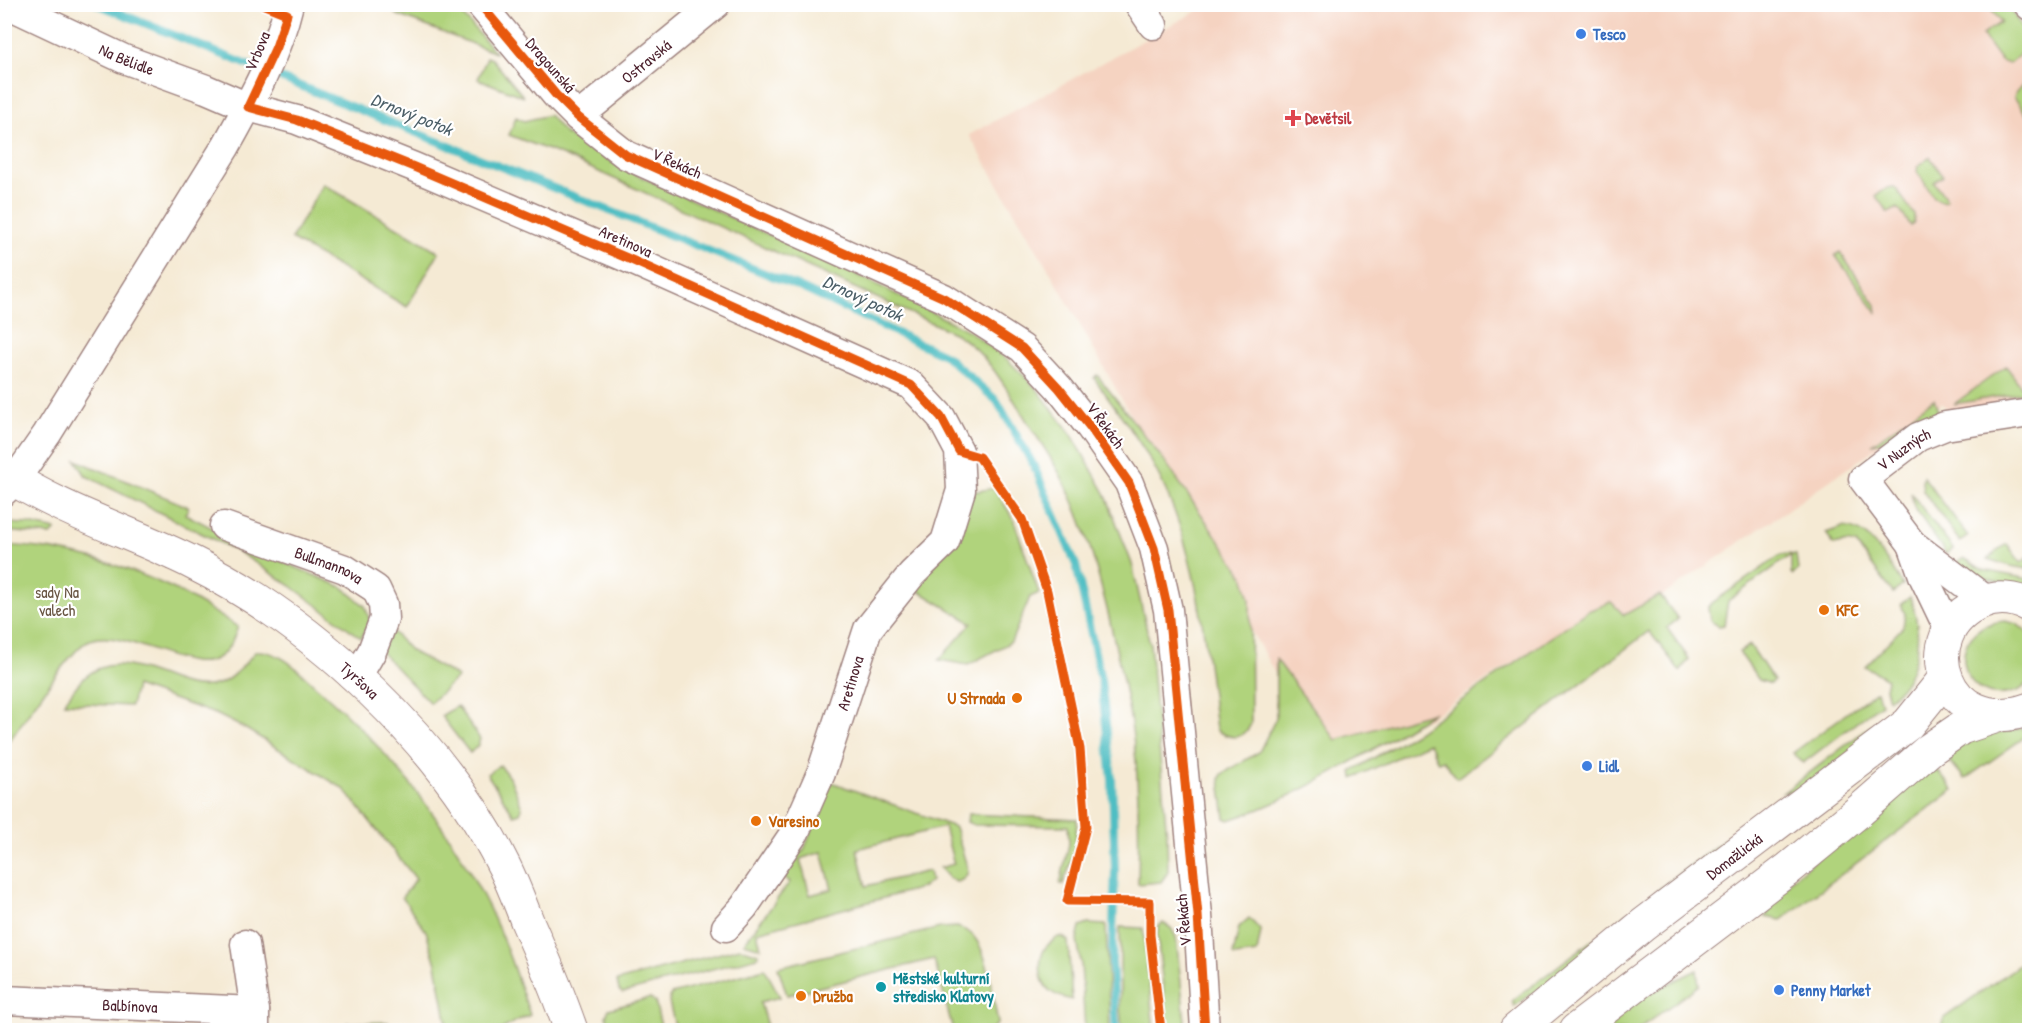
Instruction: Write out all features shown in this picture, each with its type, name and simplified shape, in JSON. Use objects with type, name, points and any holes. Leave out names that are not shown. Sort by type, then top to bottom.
[{"type":"main road","name":"Tyršova","points":[[8,481],[193,563],[245,591],[298,628],[357,677],[400,720],[469,807],[504,866],[571,1030]]},
{"type":"main road","points":[[1997,716],[1980,712],[1965,704],[1954,692],[1946,677],[1943,661],[1944,645],[1949,630],[1971,607],[2014,601]]},
{"type":"main road","name":"Domažlická","points":[[1516,1030],[1643,925],[1908,724],[1946,677]]},
{"type":"main road","points":[[1576,1030],[1787,870],[1858,813],[1929,750],[1961,728],[1997,716],[2014,715],[2030,709]]},
{"type":"street","name":"Na Bělidle","points":[[8,4],[124,58],[206,89],[251,100]]},
{"type":"street","name":"Vrbova","points":[[8,481],[55,422],[226,146],[276,47],[289,4]]},
{"type":"street","name":"Dragounská","points":[[480,4],[556,95],[578,117]]},
{"type":"street","name":"Ostravská","points":[[578,117],[716,4]]},
{"type":"street","name":"Aretinova","points":[[251,100],[627,258],[911,385],[941,417],[959,451],[961,490],[945,542],[912,574],[868,629],[821,773],[795,832],[744,907],[726,927]]},
{"type":"street","name":"V Řekách","points":[[578,117],[626,155],[944,298],[1022,348],[1059,388],[1090,427],[1129,483],[1154,548],[1168,610],[1198,915],[1205,1030]]},
{"type":"street","name":"V Nuzných","points":[[1949,630],[1924,578],[1912,544],[1863,479],[1918,437],[1945,426],[2030,413]]},
{"type":"street","name":"Bullmannova","points":[[224,526],[345,569],[376,589],[383,604],[384,619],[372,651],[357,677]]},
{"type":"street","name":"V Nuzných","points":[[1912,544],[2014,601]]},
{"type":"street","points":[[245,944],[255,1021]]},
{"type":"street","name":"Balbínova","points":[[4,1000],[255,1021]]},
{"type":"shaded area","points":[[1208,5],[2007,5],[2029,42],[2029,400],[1951,413],[1942,403],[1626,621],[1582,616],[1430,718],[1319,752],[1059,287],[969,135]]},
{"type":"green space","points":[[399,4],[454,5],[496,53],[395,14]]},
{"type":"green space","points":[[1988,5],[2007,5],[2023,31],[2024,51],[2009,64],[2001,61],[1982,35],[2001,22]]},
{"type":"green space","points":[[487,57],[492,59],[524,97],[478,79]]},
{"type":"green space","points":[[2025,82],[2030,82],[2029,113],[2027,115],[2014,97]]},
{"type":"green space","points":[[549,115],[565,134],[624,169],[866,279],[969,331],[1008,360],[1037,389],[1072,435],[1105,493],[1132,564],[1150,644],[1167,837],[1168,872],[1161,882],[1138,884],[1136,761],[1124,687],[1095,563],[1072,499],[1056,467],[987,361],[956,334],[564,156],[509,135],[516,117],[524,121]]},
{"type":"green space","points":[[1930,157],[1943,176],[1934,182],[1947,200],[1944,202],[1934,198],[1917,171],[1918,166]]},
{"type":"green space","points":[[323,184],[439,252],[407,307],[291,239]]},
{"type":"green space","points":[[1893,187],[1914,214],[1914,223],[1911,226],[1898,208],[1888,213],[1876,196],[1887,188]]},
{"type":"green space","points":[[1840,252],[1876,305],[1877,313],[1835,255]]},
{"type":"green space","points":[[2006,366],[2025,392],[1954,404]]},
{"type":"green space","points":[[1097,375],[1166,463],[1243,575],[1250,599],[1251,724],[1248,730],[1240,736],[1231,737],[1216,730],[1197,591],[1179,523],[1151,461],[1094,378]]},
{"type":"green space","points":[[1934,399],[1939,414],[1919,420],[1881,442],[1872,444]]},
{"type":"green space","points":[[76,460],[189,507],[185,514],[257,551],[342,587],[365,606],[370,621],[361,638],[291,586],[239,552],[86,476]]},
{"type":"green space","points":[[1923,476],[1968,536],[1960,542],[1923,491]]},
{"type":"green space","points":[[994,488],[1013,518],[1039,593],[1030,597],[1011,642],[968,665],[939,660],[972,623],[912,587],[973,492]]},
{"type":"green space","points":[[1911,493],[1953,549],[1946,554],[1914,507]]},
{"type":"green space","points":[[5,523],[29,524],[56,530],[51,535],[5,531]]},
{"type":"green space","points":[[1843,527],[1853,529],[1871,540],[1903,585],[1893,593],[1856,544],[1845,542],[1834,545],[1826,533]]},
{"type":"green space","points":[[2007,544],[2021,563],[2029,557],[2029,569],[1987,559]]},
{"type":"green space","name":"sady Na valech","points":[[5,545],[69,553],[150,578],[179,591],[238,627],[233,641],[216,659],[200,662],[183,660],[124,641],[106,638],[90,640],[82,645],[48,685],[10,740],[5,740]]},
{"type":"green space","points":[[1787,554],[1796,555],[1798,570],[1793,575],[1791,555],[1728,601],[1724,625],[1719,626],[1710,621],[1708,608],[1712,603],[1781,555]]},
{"type":"green space","points":[[1964,558],[1983,570],[2029,579],[2029,588],[1990,580],[1963,569],[1955,563]]},
{"type":"green space","points":[[1660,595],[1678,619],[1667,628],[1689,659],[1680,671],[1649,631],[1457,778],[1443,760],[1438,762],[1429,743],[1353,778],[1352,771],[1417,732],[1588,611],[1611,602],[1624,615]]},
{"type":"green space","points":[[1910,597],[1917,624],[1913,666],[1899,690],[1888,699],[1885,688],[1887,679],[1865,666],[1903,627],[1905,614],[1901,604]]},
{"type":"green space","points":[[2005,621],[2017,624],[2029,634],[2030,681],[2016,692],[1993,694],[1979,688],[1969,677],[1964,664],[1965,649],[1972,636],[1985,626]]},
{"type":"green space","points":[[392,631],[411,651],[458,677],[430,703],[380,651]]},
{"type":"green space","points":[[1750,645],[1774,681],[1771,684],[1759,680],[1739,652]]},
{"type":"green space","points":[[256,651],[274,654],[291,664],[306,677],[368,736],[431,812],[467,867],[490,910],[530,1015],[501,1030],[448,1030],[436,964],[426,931],[402,897],[416,879],[344,789],[246,729],[218,715],[136,686],[131,706],[64,703],[84,678],[106,666],[130,666],[183,683],[209,686],[230,678]]},
{"type":"green space","points":[[1276,659],[1336,740],[1434,712],[1308,786],[1256,811],[1229,820],[1225,818],[1220,779],[1222,774],[1259,752],[1276,718]]},
{"type":"green space","points":[[1877,691],[1881,704],[1803,763],[1793,753]]},
{"type":"green space","points":[[457,706],[480,739],[478,745],[470,753],[441,716]]},
{"type":"green space","points":[[1889,712],[1894,719],[1798,791],[1783,793]]},
{"type":"green space","points":[[2029,727],[2029,734],[1965,779],[1942,752],[1960,740]]},
{"type":"green space","points":[[1930,761],[1953,790],[1781,920],[1765,917],[1790,881]]},
{"type":"green space","points":[[500,765],[511,780],[522,808],[520,813],[514,815],[487,774]]},
{"type":"green space","points":[[831,782],[955,827],[968,870],[965,878],[956,882],[940,868],[954,864],[944,827],[857,849],[866,886],[929,871],[931,881],[921,888],[757,932],[761,948],[744,943],[790,882],[782,876],[798,850],[803,852]],"holes":[[[822,852],[832,889],[810,895],[800,859]]]},
{"type":"green space","points":[[968,814],[1077,819],[1073,852],[1063,884],[1060,884],[1069,844],[1068,826],[974,825],[967,822]]},
{"type":"green space","points":[[1741,827],[1735,838],[1596,951],[1514,1006],[1512,1001]]},
{"type":"green space","points":[[1249,918],[1261,931],[1257,953],[1235,956],[1233,955],[1239,927]]},
{"type":"green space","points":[[1163,923],[1171,928],[1176,937],[1186,1030],[1168,1030],[1157,934],[1159,926]]},
{"type":"green space","points":[[1088,924],[1106,925],[1110,1030],[1085,1030],[1081,964],[1077,940],[1080,927]]},
{"type":"green space","points":[[957,927],[969,932],[976,940],[986,962],[998,1023],[991,1030],[953,1030],[934,959],[787,995],[778,967],[940,928]]},
{"type":"green space","points":[[1120,927],[1143,928],[1154,1030],[1122,1030]]},
{"type":"green space","points":[[1058,937],[1063,937],[1068,941],[1072,1000],[1057,996],[1050,991],[1042,977],[1040,966],[1044,950]]},
{"type":"green space","points":[[740,948],[759,954],[758,957],[622,993],[619,990],[617,981]]},
{"type":"green space","points":[[2029,958],[2029,1030],[1940,1030],[1944,1018]]},
{"type":"green space","points":[[765,969],[780,997],[760,1002],[768,1030],[676,1030],[669,1002],[671,994]]},
{"type":"green space","points":[[1697,970],[1699,985],[1637,1030],[1593,1030],[1635,1000]]},
{"type":"green space","points":[[650,998],[655,1002],[662,1030],[612,1030],[606,1016],[609,1009]]},
{"type":"green space","points":[[388,1022],[388,1030],[347,1030],[347,1023]]},
{"type":"waterway","name":"Drnový potok","points":[[97,4],[799,287],[946,356],[997,401],[1034,466],[1076,565],[1101,680],[1112,779],[1115,871],[1112,962],[1116,1030]]},
{"type":"cycle path","points":[[262,4],[287,14],[276,47],[248,107],[297,120],[414,167],[627,258],[911,385],[941,417],[959,451],[979,457],[1022,519],[1047,591],[1080,749],[1086,827],[1067,901],[1150,902],[1150,935],[1161,1030]]},
{"type":"cycle path","points":[[480,4],[556,95],[578,117],[626,155],[944,298],[1022,348],[1059,388],[1090,427],[1129,483],[1154,548],[1168,610],[1198,915],[1205,1030]]},
{"type":"place","name":"Tesco","points":[[1581,34]]},
{"type":"place","name":"Devětsil","points":[[1293,118]]},
{"type":"place","name":"KFC","points":[[1824,610]]},
{"type":"place","name":"U Strnada","points":[[1017,698]]},
{"type":"place","name":"Lidl","points":[[1587,766]]},
{"type":"place","name":"Varesino","points":[[756,821]]},
{"type":"place","name":"Městské kulturní středisko Klatovy","points":[[881,987]]},
{"type":"place","name":"Penny Market","points":[[1779,990]]},
{"type":"place","name":"Družba","points":[[801,996]]}]
